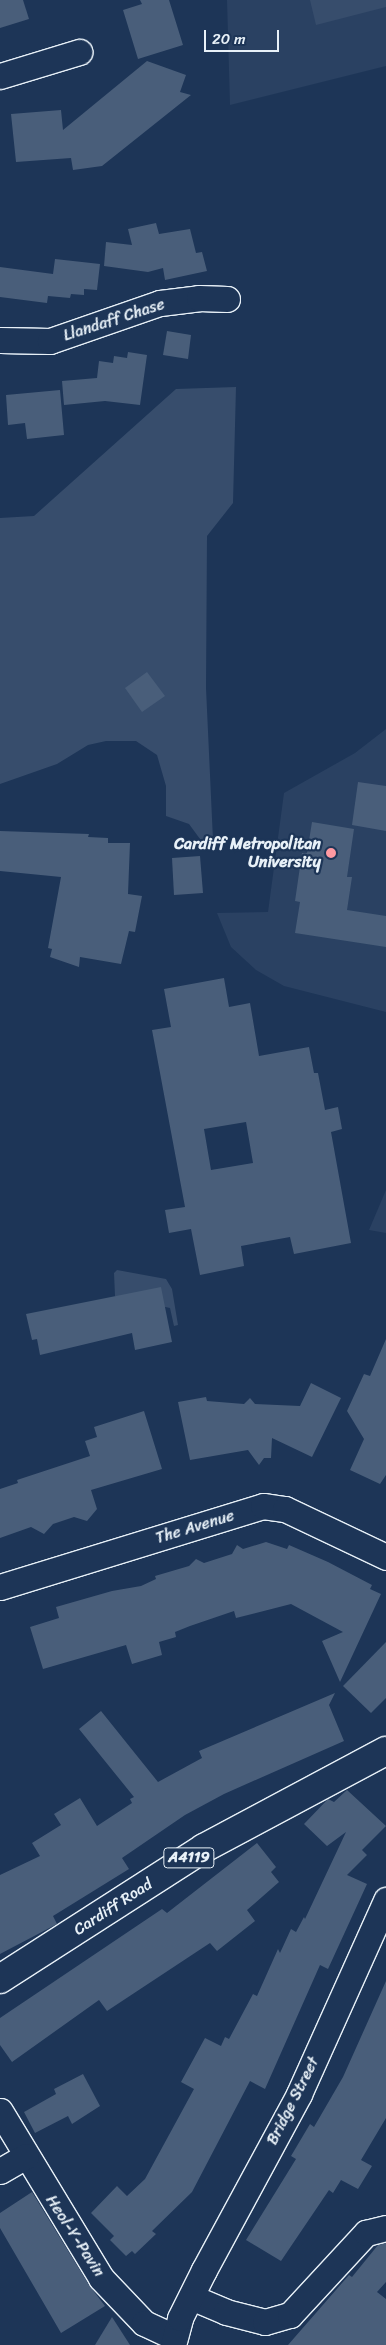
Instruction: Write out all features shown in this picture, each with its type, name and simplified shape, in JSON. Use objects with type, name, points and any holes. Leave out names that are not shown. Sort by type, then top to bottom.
[{"type":"main road","name":"Cardiff Road","points":[[0,1979],[204,1848],[386,1751]]},
{"type":"street","points":[[0,76],[79,52]]},
{"type":"street","name":"Llandaff Chase","points":[[0,340],[50,341],[160,303],[200,298],[227,299]]},
{"type":"street","name":"The Avenue","points":[[0,1587],[263,1506],[285,1509],[386,1556]]},
{"type":"street","name":"Bridge Street","points":[[173,2341],[191,2298],[377,1944],[386,1900]]},
{"type":"street","name":"Heol-Y-Pavin","points":[[0,2111],[102,2278],[144,2323],[173,2341]]},
{"type":"street","points":[[0,2171],[26,2156]]},
{"type":"street","points":[[191,2298],[226,2312],[265,2322],[290,2315],[366,2233],[386,2228]]},
{"type":"shaded area","points":[[227,0],[386,0],[386,66],[230,105]]},
{"type":"shaded area","points":[[310,0],[386,0],[386,7],[316,25]]},
{"type":"shaded area","points":[[236,387],[233,503],[207,536],[206,688],[213,840],[200,839],[189,824],[166,816],[166,786],[157,755],[136,741],[106,741],[88,745],[57,764],[0,784],[0,518],[34,516],[176,389]]},
{"type":"shaded area","name":"Cardiff Metropolitan University","points":[[386,729],[386,1012],[284,986],[256,970],[231,947],[217,913],[268,912],[284,793],[355,753]]},
{"type":"shaded area","points":[[386,1190],[386,1233],[369,1230]]},
{"type":"shaded area","points":[[117,1270],[166,1279],[172,1289],[178,1325],[174,1326],[170,1308],[115,1296],[114,1273]]},
{"type":"building","points":[[0,0],[23,0],[29,19],[0,28]]},
{"type":"building","points":[[140,0],[169,0],[183,45],[138,59],[123,10],[142,4]]},
{"type":"building","points":[[147,61],[186,75],[180,92],[191,95],[102,166],[73,170],[71,158],[16,162],[11,114],[61,110],[63,130]]},
{"type":"building","points":[[156,223],[159,234],[190,229],[196,253],[202,252],[207,271],[165,280],[163,268],[148,272],[104,266],[106,242],[132,245],[128,229]]},
{"type":"building","points":[[55,259],[100,264],[97,290],[84,289],[84,295],[71,294],[70,298],[48,296],[47,303],[0,297],[0,267],[53,274]]},
{"type":"building","points":[[167,331],[191,335],[188,359],[163,355]]},
{"type":"building","points":[[128,352],[147,355],[140,405],[105,401],[64,405],[62,381],[97,378],[99,361],[113,363],[114,356],[127,358]]},
{"type":"building","points":[[60,390],[64,435],[27,439],[25,423],[8,425],[6,395]]},
{"type":"building","points":[[147,672],[165,696],[142,712],[125,688]]},
{"type":"building","points":[[358,782],[386,786],[386,831],[352,825]]},
{"type":"building","points":[[312,822],[354,829],[347,877],[352,877],[347,910],[386,916],[386,947],[295,933],[300,902],[295,901],[302,853],[307,853]]},
{"type":"building","points":[[0,831],[89,834],[88,837],[108,838],[108,843],[130,843],[128,894],[142,896],[135,932],[129,931],[121,964],[80,957],[79,967],[50,957],[52,949],[48,948],[61,877],[0,871]]},
{"type":"building","points":[[200,856],[203,893],[174,895],[172,858]]},
{"type":"building","points":[[224,978],[229,1007],[250,1003],[259,1056],[309,1047],[314,1073],[318,1073],[325,1110],[338,1107],[342,1129],[331,1132],[351,1243],[294,1254],[290,1237],[241,1246],[244,1266],[200,1275],[191,1229],[169,1233],[165,1210],[185,1207],[152,1030],[171,1027],[164,989]],"holes":[[[246,1122],[253,1163],[211,1170],[204,1129]]]},
{"type":"building","points":[[161,1287],[172,1342],[135,1350],[132,1333],[40,1355],[37,1339],[32,1340],[26,1314]]},
{"type":"building","points":[[386,1339],[386,1475],[380,1484],[350,1470],[364,1439],[347,1411],[364,1374],[370,1376]]},
{"type":"building","points":[[311,1383],[341,1398],[312,1457],[272,1438],[271,1458],[264,1458],[259,1465],[248,1450],[190,1460],[178,1402],[206,1397],[207,1401],[244,1404],[250,1398],[255,1404],[300,1406]]},
{"type":"building","points":[[144,1411],[162,1469],[91,1490],[97,1509],[87,1521],[74,1517],[53,1524],[44,1534],[31,1527],[0,1538],[0,1489],[18,1483],[17,1480],[90,1456],[85,1441],[97,1437],[94,1427]]},
{"type":"building","points":[[266,1542],[287,1549],[289,1545],[328,1562],[372,1585],[370,1589],[381,1594],[340,1682],[322,1641],[343,1632],[291,1604],[236,1618],[234,1611],[190,1626],[175,1632],[176,1637],[159,1642],[162,1655],[132,1664],[126,1645],[43,1669],[30,1627],[59,1618],[56,1607],[112,1591],[141,1586],[156,1579],[155,1576],[189,1566],[196,1559],[204,1563],[232,1554],[237,1545],[243,1549]]},
{"type":"building","points":[[386,1642],[386,1698],[371,1713],[343,1686]]},
{"type":"building","points":[[335,1693],[329,1705],[344,1741],[224,1794],[185,1815],[122,1858],[129,1869],[53,1916],[57,1924],[0,1954],[0,1875],[40,1856],[32,1843],[61,1825],[54,1814],[80,1798],[97,1826],[132,1803],[130,1799],[134,1797],[79,1729],[101,1711],[158,1782],[202,1758],[199,1751]]},
{"type":"building","points":[[347,1790],[386,1826],[362,1850],[367,1855],[347,1875],[367,1884],[328,1969],[320,1965],[265,2089],[250,2081],[192,2192],[152,2231],[156,2234],[135,2254],[132,2251],[126,2256],[110,2240],[114,2236],[91,2213],[117,2186],[127,2196],[145,2179],[194,2089],[181,2082],[205,2038],[221,2046],[225,2037],[229,2039],[253,1994],[257,1996],[278,1949],[280,1953],[291,1929],[296,1932],[304,1917],[305,1919],[346,1832],[327,1846],[304,1824],[328,1799],[334,1802]]},
{"type":"building","points":[[257,1843],[276,1867],[271,1872],[279,1882],[247,1910],[255,1921],[217,1951],[210,1943],[107,2011],[99,2000],[12,2062],[0,2045],[0,2018],[162,1909],[167,1913]]},
{"type":"building","points":[[386,1981],[386,2118],[361,2160],[372,2166],[358,2189],[341,2180],[333,2193],[329,2190],[281,2261],[246,2240],[296,2159],[291,2156],[310,2124],[314,2127],[343,2077]]},
{"type":"building","points":[[83,2074],[100,2106],[72,2124],[68,2116],[35,2133],[24,2112],[56,2094],[54,2089]]},
{"type":"building","points":[[32,2192],[89,2285],[105,2306],[61,2333],[0,2228],[0,2213]]},
{"type":"building","points":[[386,2243],[386,2282],[377,2292],[386,2299],[386,2345],[288,2345],[349,2275],[352,2277],[378,2245]]},
{"type":"building","points":[[112,2317],[130,2345],[95,2345]]},
{"type":"place","name":"Cardiff Metropolitan University","points":[[331,853]]}]
